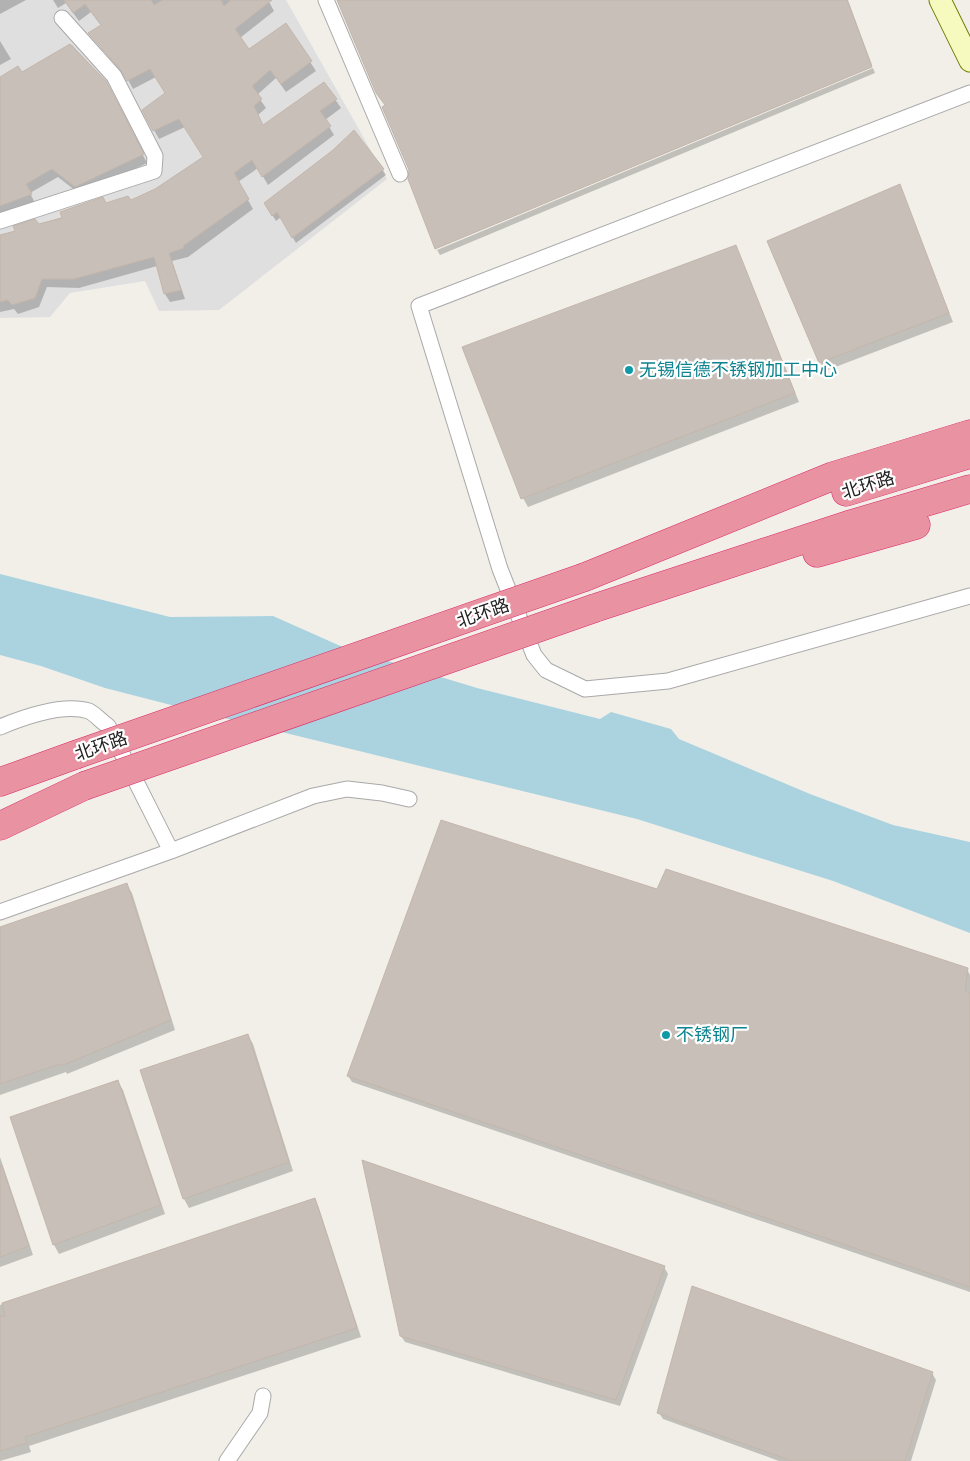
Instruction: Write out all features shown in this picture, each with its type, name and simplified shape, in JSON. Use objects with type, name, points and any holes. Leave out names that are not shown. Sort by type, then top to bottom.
[{"type":"highway","points":[[585,577],[833,476],[970,434]]},
{"type":"highway","name":"北环路","points":[[0,782],[585,577],[839,494],[970,454]]},
{"type":"highway","name":"北环路","points":[[0,816],[595,608],[848,525],[970,489]]},
{"type":"highway","points":[[595,608],[854,544],[970,509]]},
{"type":"highway","points":[[0,773],[75,755]]},
{"type":"highway","points":[[0,826],[84,786]]},
{"type":"street","points":[[326,0],[400,174]]},
{"type":"street","points":[[940,0],[970,61]]},
{"type":"street","points":[[0,221],[154,171],[155,156],[114,76],[62,18]]},
{"type":"street","points":[[970,94],[419,306],[500,569],[534,655],[546,670],[585,689],[668,681],[970,596]]},
{"type":"street","points":[[0,726],[27,716],[68,710],[90,712],[108,726],[170,851]]},
{"type":"street","points":[[0,912],[170,851],[313,796],[347,789],[382,793],[409,799]]},
{"type":"street","points":[[227,1461],[260,1413],[263,1396]]},
{"type":"shaded area","points":[[0,0],[286,0],[387,179],[219,310],[159,311],[145,281],[70,293],[50,317],[0,318]]},
{"type":"water","points":[[0,574],[170,617],[273,616],[345,648],[477,688],[600,719],[611,712],[671,729],[679,739],[810,794],[893,825],[970,842],[970,933],[833,881],[637,819],[105,688],[41,666],[0,655]]},
{"type":"building","points":[[64,0],[151,0],[154,5],[163,0],[221,0],[224,6],[231,0],[272,0],[235,29],[249,49],[286,23],[312,61],[281,84],[270,70],[252,86],[262,99],[254,106],[263,125],[324,82],[337,99],[320,111],[331,126],[262,177],[252,160],[234,173],[249,199],[183,246],[184,248],[169,253],[181,290],[164,294],[154,257],[74,279],[42,279],[35,298],[12,305],[8,300],[0,302],[0,235],[15,231],[13,226],[35,219],[39,224],[62,218],[60,212],[103,197],[106,203],[128,196],[131,200],[155,189],[203,157],[179,119],[153,131],[142,110],[165,93],[150,69],[127,81],[121,70],[88,33],[101,25],[85,4],[73,13]]},
{"type":"building","points":[[337,0],[847,0],[872,67],[435,249],[408,179],[409,170],[382,107],[385,105],[376,93]]},
{"type":"building","points":[[70,44],[106,81],[144,154],[75,187],[52,169],[26,184],[32,194],[0,206],[0,77],[18,66],[22,72]]},
{"type":"building","points":[[354,130],[384,169],[292,238],[277,212],[272,216],[264,203],[333,150]]},
{"type":"building","points":[[900,184],[949,313],[819,363],[767,241]]},
{"type":"building","name":"无锡信德不锈钢加工中心","points":[[736,245],[795,393],[521,499],[462,347]]},
{"type":"building","name":"不锈钢厂","points":[[441,820],[657,889],[666,869],[968,968],[965,991],[970,993],[970,1287],[347,1076]]},
{"type":"building","points":[[127,883],[171,1020],[61,1066],[60,1064],[0,1084],[0,927]]},
{"type":"building","points":[[248,1034],[289,1162],[183,1199],[140,1070]]},
{"type":"building","points":[[118,1080],[161,1205],[53,1245],[10,1117]]},
{"type":"building","points":[[362,1160],[665,1266],[616,1400],[400,1336]]},
{"type":"building","points":[[0,1166],[2,1166],[29,1246],[0,1257]]},
{"type":"building","points":[[315,1198],[357,1328],[25,1437],[27,1443],[0,1451],[0,1316],[5,1316],[2,1303]]},
{"type":"building","points":[[692,1286],[933,1372],[905,1461],[792,1461],[657,1413]]},
{"type":"place","name":"无锡信德不锈钢加工中心","points":[[629,370]]},
{"type":"place","name":"不锈钢厂","points":[[666,1035]]}]
